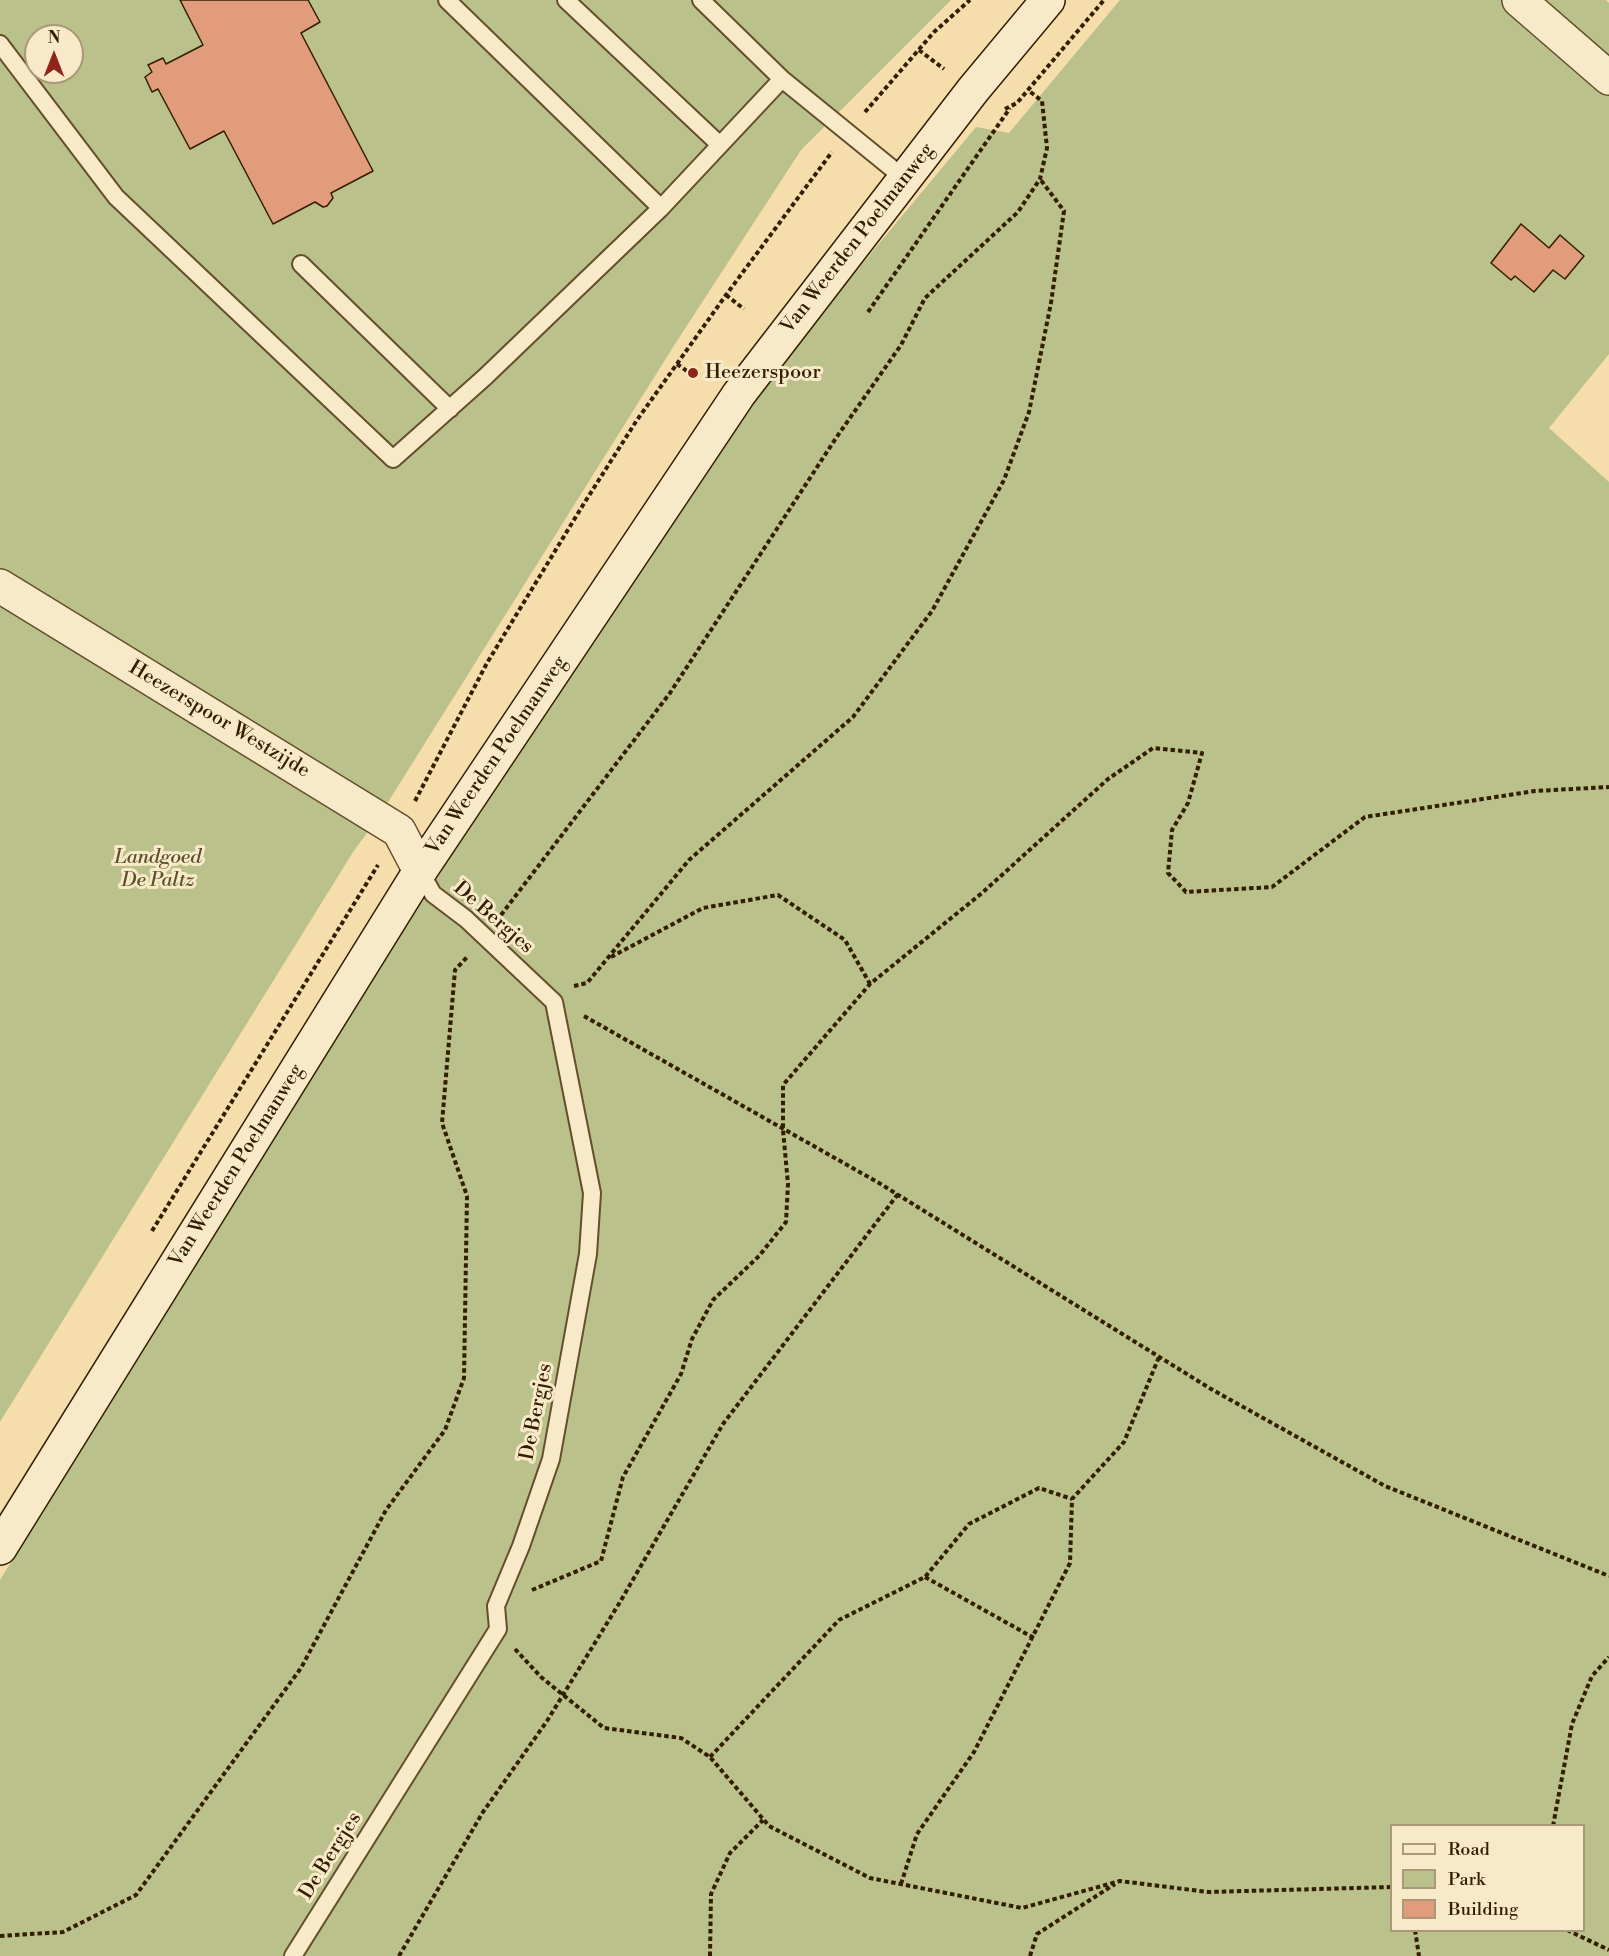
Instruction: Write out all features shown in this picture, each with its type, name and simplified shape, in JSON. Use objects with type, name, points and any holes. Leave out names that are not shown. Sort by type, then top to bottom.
[{"type":"main road","name":"Van Weerden Poelmanweg","points":[[0,1548],[420,871],[739,394],[973,90],[1048,0]]},
{"type":"main road","points":[[1519,0],[1609,78]]},
{"type":"main road","name":"Heezerspoor Westzijde","points":[[0,586],[399,831]]},
{"type":"main road","points":[[399,831],[420,871]]},
{"type":"lane","points":[[447,0],[661,208]]},
{"type":"lane","points":[[566,0],[720,145]]},
{"type":"lane","points":[[701,0],[782,79],[905,179]]},
{"type":"lane","points":[[0,44],[116,197],[393,459],[450,409],[661,208],[782,79]]},
{"type":"lane","points":[[301,264],[450,409]]},
{"type":"lane","name":"De Bergjes","points":[[293,1956],[498,1629],[496,1606],[521,1546],[551,1459],[588,1254],[592,1193],[554,1002],[466,919],[433,894],[420,871]]},
{"type":"path","points":[[150,1234],[399,831],[517,612],[589,495],[677,364],[848,132],[918,50],[946,20],[970,0]]},
{"type":"path","points":[[0,1936],[63,1932],[136,1895],[301,1668],[386,1510],[445,1430],[464,1378],[467,1196],[442,1123],[455,970],[484,937],[670,693],[836,438],[901,345],[925,298],[1018,212],[1040,179],[1047,148],[1042,101],[1028,90],[1104,0]]},
{"type":"path","points":[[868,312],[1010,107]]},
{"type":"path","points":[[870,984],[845,940],[778,895],[703,908],[608,959],[689,860],[853,717],[932,611],[1004,480],[1029,412],[1051,303],[1064,211],[1040,179]]},
{"type":"path","points":[[726,296],[744,309]]},
{"type":"path","points":[[677,364],[694,376]]},
{"type":"path","points":[[496,1606],[601,1560],[622,1477],[681,1374],[692,1339],[713,1300],[759,1256],[786,1222],[788,1184],[783,1130],[783,1085],[870,984],[982,893],[1108,779],[1153,748],[1202,753],[1188,803],[1172,830],[1168,873],[1186,892],[1272,887],[1365,817],[1535,791],[1609,787]]},
{"type":"path","points":[[554,1002],[602,1024],[898,1194],[1211,1389],[1385,1486],[1609,1576]]},
{"type":"path","points":[[399,1956],[483,1812],[564,1694],[723,1424],[898,1194]]},
{"type":"path","points":[[901,1884],[917,1834],[974,1752],[1034,1638],[1070,1563],[1072,1499],[1124,1442],[1159,1357]]},
{"type":"path","points":[[710,1757],[839,1620],[925,1577],[969,1524],[1039,1488],[1072,1499]]},
{"type":"path","points":[[925,1577],[1034,1638]]},
{"type":"path","points":[[498,1629],[541,1677],[604,1728],[681,1738],[710,1757],[769,1826],[870,1878],[1022,1908],[1120,1881],[1208,1892],[1390,1887]]},
{"type":"path","points":[[1553,1824],[1572,1724],[1592,1676],[1609,1657]]},
{"type":"path","points":[[710,1956],[711,1894],[730,1853],[764,1820]]},
{"type":"path","points":[[1030,1956],[1037,1934],[1120,1881]]},
{"type":"path","points":[[1415,1932],[1419,1956]]},
{"type":"path","points":[[1571,1932],[1609,1950]]},
{"type":"green space","name":"Landgoed De Paltz","points":[[0,0],[951,0],[801,150],[675,344],[378,818],[353,852],[0,1422]]},
{"type":"green space","points":[[1120,0],[1606,0],[1609,3],[1609,354],[1549,428],[1609,482],[1609,1956],[0,1956],[0,1580],[424,896],[719,436],[976,127],[1009,133]]},
{"type":"building","points":[[180,0],[308,0],[320,22],[301,33],[373,171],[331,193],[333,198],[327,206],[323,207],[315,202],[273,224],[224,131],[190,149],[158,89],[152,92],[145,77],[152,72],[148,65],[163,58],[166,64],[203,45]]},
{"type":"building","points":[[1521,224],[1549,248],[1560,235],[1584,256],[1565,279],[1553,270],[1534,292],[1515,276],[1511,280],[1491,263]]},
{"type":"place","name":"Heezerspoor","points":[[693,373]]}]
